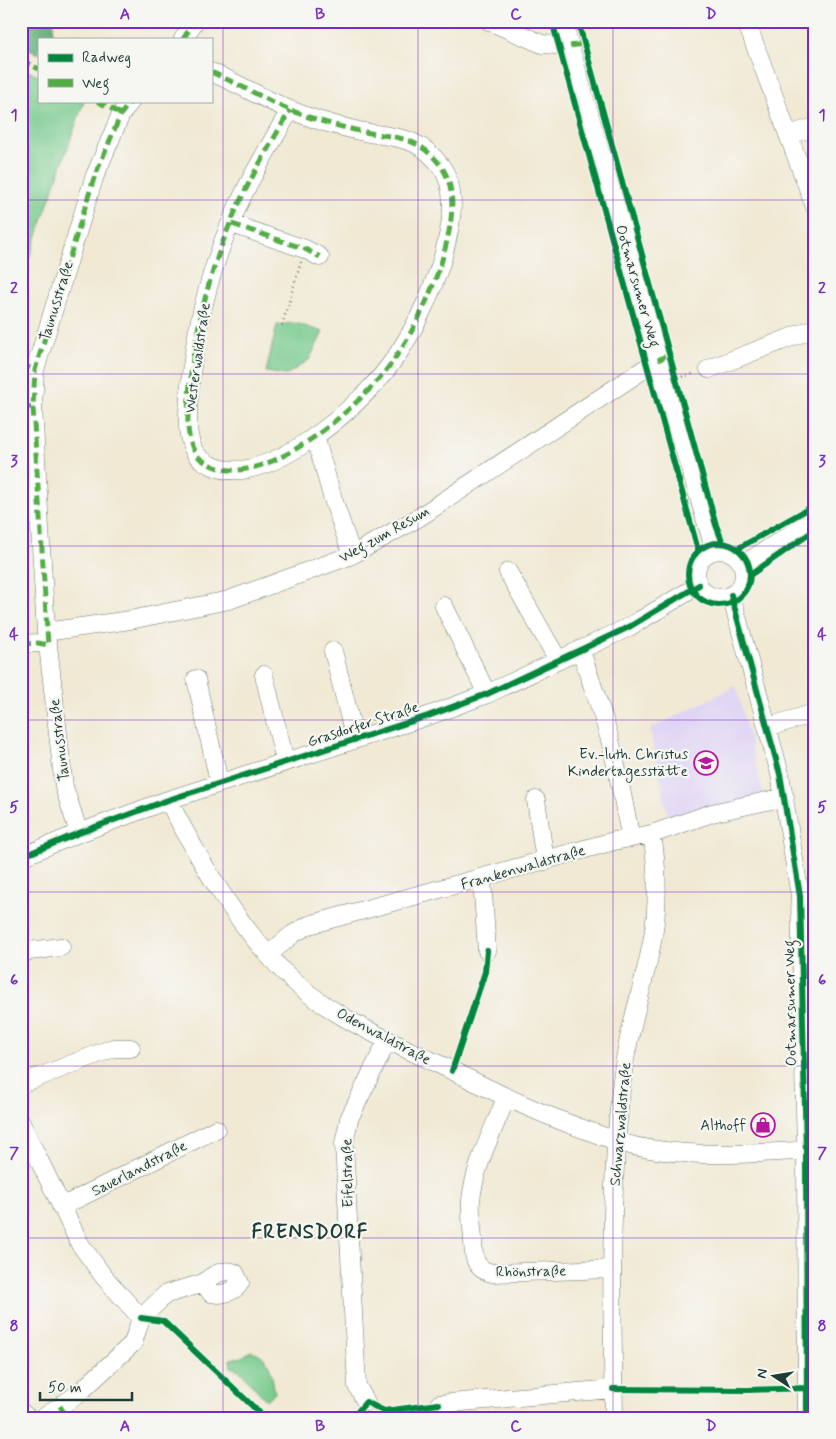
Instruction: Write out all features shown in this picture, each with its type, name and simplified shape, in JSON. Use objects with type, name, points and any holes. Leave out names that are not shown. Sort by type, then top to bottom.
[{"type":"street","points":[[185,38],[195,21]]},
{"type":"street","points":[[489,21],[542,44],[570,46]]},
{"type":"street","name":"Ootmarsumer Weg","points":[[563,21],[664,381],[715,551]]},
{"type":"street","points":[[746,21],[815,207]]},
{"type":"street","name":"Westerwaldstraße","points":[[212,72],[290,110],[357,131],[398,136],[411,142],[425,150],[443,169],[451,192],[450,226],[440,266],[429,296],[405,344],[374,385],[315,436],[271,463],[224,470],[210,465],[197,455],[191,442],[188,419],[195,348],[204,303],[232,224],[247,187],[290,110]]},
{"type":"street","name":"Taunusstraße","points":[[79,832],[64,787],[47,639],[27,407],[36,370],[94,178],[121,114],[129,102]]},
{"type":"street","points":[[788,135],[815,127]]},
{"type":"street","points":[[232,224],[312,253]]},
{"type":"street","points":[[709,368],[815,328]]},
{"type":"street","name":"Weg zum Resum","points":[[21,644],[38,643],[47,639],[130,620],[229,600],[352,555],[418,518],[658,360]]},
{"type":"street","points":[[315,436],[332,496],[352,555]]},
{"type":"street","points":[[742,565],[815,519]]},
{"type":"street","points":[[715,551],[728,552],[734,555],[742,565],[744,572],[741,586],[731,595],[716,598],[709,595],[699,585],[697,568],[707,554],[715,551]]},
{"type":"street","points":[[508,572],[558,660]]},
{"type":"street","name":"Grasdorfer Straße","points":[[21,857],[79,832],[168,800],[428,716],[487,694],[629,628],[699,585]]},
{"type":"street","name":"Ootmarsumer Weg","points":[[731,595],[768,727],[807,896],[811,1150],[811,1283],[807,1418]]},
{"type":"street","points":[[444,606],[487,694]]},
{"type":"street","points":[[581,650],[594,694],[599,700],[609,736],[631,838]]},
{"type":"street","points":[[333,651],[355,739]]},
{"type":"street","points":[[264,674],[286,762]]},
{"type":"street","points":[[196,679],[220,782]]},
{"type":"street","points":[[768,727],[815,713]]},
{"type":"street","name":"Frankenwaldstraße","points":[[269,954],[293,934],[309,924],[652,834],[712,813],[785,797]]},
{"type":"street","name":"Odenwaldstraße","points":[[168,800],[213,881],[251,937],[282,970],[307,992],[387,1041],[506,1098],[616,1143],[651,1150],[696,1154],[783,1154],[811,1150]]},
{"type":"street","points":[[536,800],[545,861]]},
{"type":"street","name":"Schwarzwaldstraße","points":[[614,1418],[612,1269],[616,1143],[622,1079],[630,1030],[652,945],[657,872],[652,834]]},
{"type":"street","points":[[482,879],[486,951]]},
{"type":"street","points":[[21,952],[61,947]]},
{"type":"street","name":"Eifelstraße","points":[[366,1402],[357,1386],[344,1144],[349,1119],[387,1041]]},
{"type":"street","points":[[21,1084],[113,1048],[131,1048]]},
{"type":"street","name":"Rhönstraße","points":[[506,1098],[479,1164],[474,1184],[471,1211],[473,1255],[477,1267],[484,1272],[493,1273],[612,1269]]},
{"type":"street","points":[[21,1123],[80,1244],[104,1277],[141,1318]]},
{"type":"street","name":"Sauerlandstraße","points":[[61,1207],[216,1129]]},
{"type":"street","points":[[43,1418],[78,1394],[133,1343],[141,1318],[166,1294],[204,1283]]},
{"type":"street","points":[[439,1404],[613,1390]]},
{"type":"street","points":[[21,1412],[28,1418]]},
{"type":"path","points":[[282,325],[312,253]]},
{"type":"path","points":[[664,381],[709,368]]},
{"type":"shaded area","name":"Ev.-luth. Christus Kindertagesstätte","points":[[736,686],[764,797],[669,822],[650,729]]},
{"type":"green space","points":[[21,21],[54,21],[53,38],[38,38],[38,54],[21,46]]},
{"type":"green space","points":[[21,68],[38,76],[38,102],[84,102],[21,281]]},
{"type":"green space","points":[[295,323],[323,332],[309,360],[286,375],[266,372],[277,325]]},
{"type":"green space","points":[[251,1351],[258,1353],[267,1361],[271,1373],[275,1393],[266,1400],[239,1370],[231,1367],[230,1359],[242,1357]]},
{"type":"marked path","points":[[184,38],[195,21]]},
{"type":"marked path","points":[[570,46],[584,44]]},
{"type":"marked path","points":[[21,60],[38,68]]},
{"type":"marked path","points":[[212,72],[278,105],[304,115],[347,128],[391,136],[422,147],[441,166],[447,177],[452,200],[448,237],[442,260],[426,301],[398,353],[376,382],[335,421],[311,440],[285,455],[259,466],[235,470],[213,466],[199,458],[192,448],[188,426],[192,369],[201,314],[216,261],[236,209],[290,110]]},
{"type":"marked path","points":[[99,102],[121,114]]},
{"type":"marked path","points":[[21,644],[38,643],[48,645],[33,407],[35,370],[94,178],[121,114],[130,102]]},
{"type":"marked path","points":[[232,224],[305,249],[320,257]]},
{"type":"marked path","points":[[658,360],[670,354]]},
{"type":"marked path","points":[[21,364],[35,370]]},
{"type":"marked path","points":[[21,407],[33,407]]},
{"type":"marked path","points":[[60,1406],[67,1418]]},
{"type":"cycle path","points":[[552,21],[698,550]]},
{"type":"cycle path","points":[[578,21],[716,525],[723,543]]},
{"type":"cycle path","points":[[737,549],[815,505]]},
{"type":"cycle path","points":[[750,575],[815,530]]},
{"type":"cycle path","points":[[713,543],[725,543],[741,552],[748,562],[750,574],[748,586],[741,596],[725,605],[713,605],[702,600],[693,591],[688,580],[688,568],[693,557],[702,548],[713,543]]},
{"type":"cycle path","points":[[21,857],[168,800],[428,716],[487,694],[629,627],[699,585]]},
{"type":"cycle path","points":[[731,595],[780,774],[800,896],[806,1150],[807,1418]]},
{"type":"cycle path","points":[[452,1071],[485,972],[487,951]]},
{"type":"cycle path","points":[[141,1318],[163,1321],[265,1418]]},
{"type":"cycle path","points":[[613,1389],[747,1390],[807,1388]]},
{"type":"cycle path","points":[[267,1418],[354,1416],[366,1402],[384,1411],[439,1404]]},
{"type":"place","name":"Ev.-luth. Christus Kindertagesstätte","points":[[706,763]]},
{"type":"place","name":"Althoff","points":[[763,1125]]},
{"type":"district","name":"FRENSDORF","points":[[310,1231]]}]
